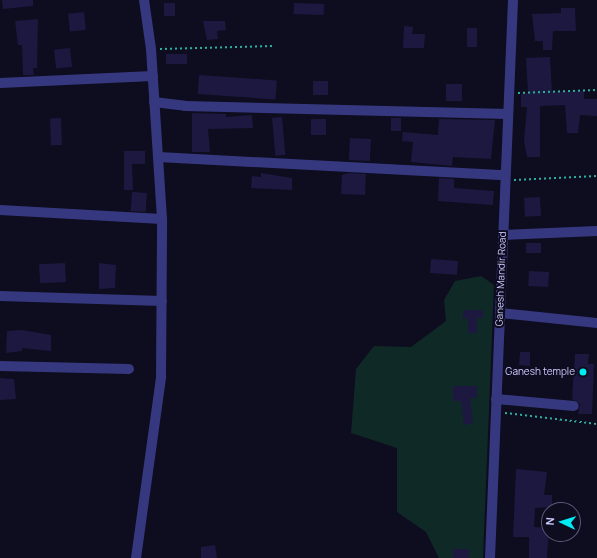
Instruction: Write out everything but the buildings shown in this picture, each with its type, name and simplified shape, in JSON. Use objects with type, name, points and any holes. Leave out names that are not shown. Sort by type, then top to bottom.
[{"type":"street","points":[[136,558],[161,377],[162,219],[151,49],[144,0]]},
{"type":"street","name":"Ganesh Mandir Road","points":[[490,558],[513,0]]},
{"type":"street","points":[[0,83],[153,76]]},
{"type":"street","points":[[154,102],[185,106],[508,114]]},
{"type":"street","points":[[158,156],[505,178]]},
{"type":"street","points":[[0,210],[162,219]]},
{"type":"street","points":[[503,235],[597,231]]},
{"type":"street","points":[[0,296],[162,301]]},
{"type":"street","points":[[500,313],[597,323]]},
{"type":"street","points":[[0,366],[129,369]]},
{"type":"street","points":[[496,399],[574,406]]},
{"type":"path","points":[[151,49],[273,46]]},
{"type":"path","points":[[509,93],[597,90]]},
{"type":"path","points":[[505,178],[597,176]]},
{"type":"path","points":[[496,412],[597,424]]},
{"type":"green space","points":[[481,276],[494,285],[483,558],[439,558],[426,532],[397,512],[397,448],[351,433],[356,369],[374,346],[411,347],[446,321],[444,300],[455,281]]},
{"type":"place","name":"Ganesh temple","points":[[583,372]]}]
